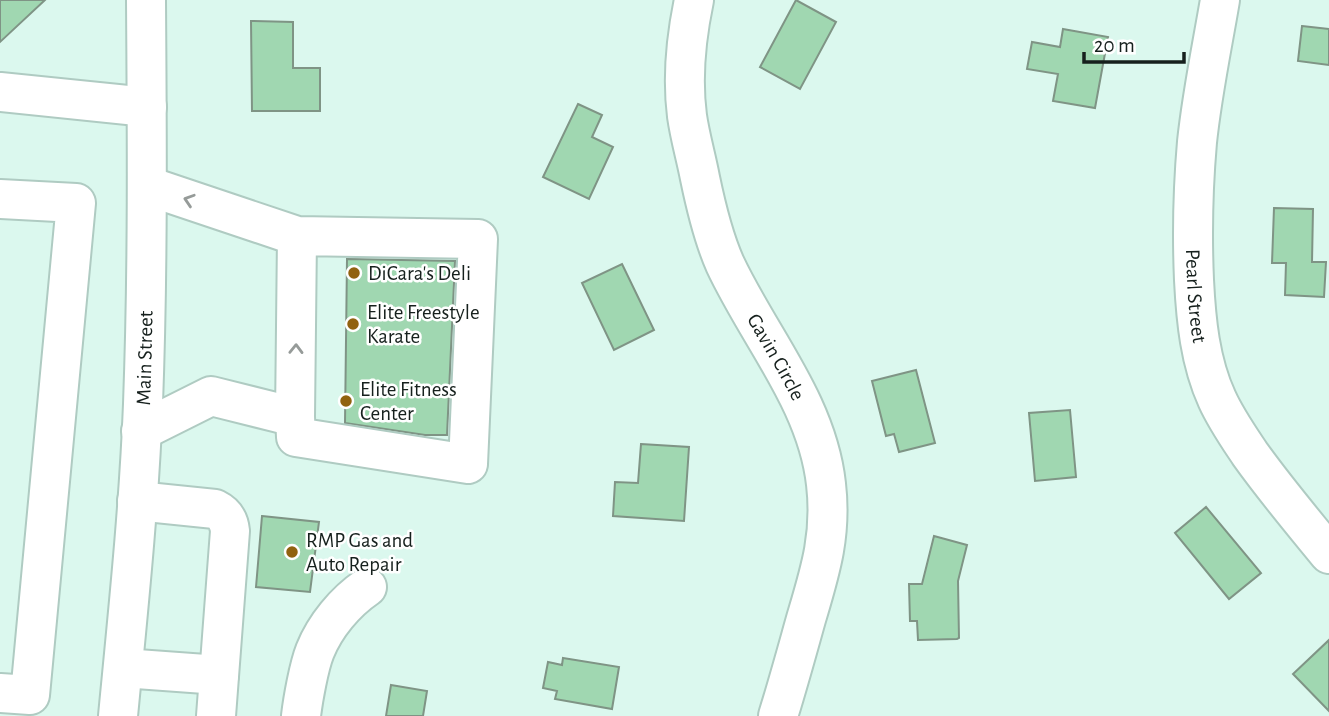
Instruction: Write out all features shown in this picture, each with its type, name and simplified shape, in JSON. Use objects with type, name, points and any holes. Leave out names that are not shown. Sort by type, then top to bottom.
[{"type":"street","name":"Main Street","points":[[118,716],[137,502],[147,287],[146,0]]},
{"type":"street","name":"Gavin Circle","points":[[694,0],[687,40],[687,116],[712,230],[725,264],[811,422],[826,483],[828,513],[824,558],[778,716]]},
{"type":"street","name":"Pearl Street","points":[[1220,0],[1201,106],[1193,204],[1192,236],[1201,345],[1212,387],[1231,426],[1268,480],[1329,554]]},
{"type":"street","points":[[0,92],[147,107]]},
{"type":"street","points":[[148,186],[297,236],[478,239],[468,464],[296,437],[297,236]]},
{"type":"street","points":[[0,199],[76,203],[30,695],[0,693]]},
{"type":"street","points":[[141,431],[211,397],[295,417]]},
{"type":"street","points":[[137,502],[215,509],[223,514],[228,522],[216,716]]},
{"type":"street","points":[[301,716],[314,652],[325,632],[351,598],[367,587]]},
{"type":"street","points":[[122,668],[219,675]]},
{"type":"building","points":[[0,0],[45,0],[0,42]]},
{"type":"building","points":[[796,0],[836,22],[800,89],[760,67]]},
{"type":"building","points":[[251,21],[293,22],[293,68],[320,68],[320,111],[252,111]]},
{"type":"building","points":[[1302,26],[1329,29],[1329,65],[1298,61]]},
{"type":"building","points":[[1063,29],[1108,37],[1095,108],[1053,101],[1058,74],[1027,69],[1032,42],[1060,47]]},
{"type":"building","points":[[578,104],[602,115],[592,137],[613,147],[589,199],[543,177]]},
{"type":"building","points":[[1274,208],[1313,209],[1312,262],[1326,262],[1324,297],[1285,295],[1286,263],[1272,263]]},
{"type":"building","points":[[347,259],[455,261],[447,435],[425,435],[345,423]]},
{"type":"building","points":[[622,264],[654,330],[614,350],[582,283]]},
{"type":"building","points":[[916,370],[935,443],[899,452],[894,434],[886,436],[872,381]]},
{"type":"building","points":[[1070,410],[1076,477],[1035,481],[1029,413]]},
{"type":"building","points":[[641,444],[689,447],[684,521],[613,516],[615,482],[638,483]]},
{"type":"building","points":[[1206,507],[1261,573],[1229,599],[1175,533]]},
{"type":"building","name":"RMP Gas and Auto Repair","points":[[262,516],[319,522],[310,592],[256,587]]},
{"type":"building","points":[[934,536],[967,545],[958,581],[957,639],[918,640],[917,621],[910,621],[909,584],[922,584]]},
{"type":"building","points":[[1329,640],[1329,711],[1293,674]]},
{"type":"building","points":[[563,658],[619,667],[612,709],[555,699],[557,691],[543,688],[548,662],[562,665]]},
{"type":"building","points":[[391,685],[427,691],[423,716],[386,716]]},
{"type":"place","name":"DiCara's Deli","points":[[354,273]]},
{"type":"place","name":"Elite Freestyle Karate","points":[[353,324]]},
{"type":"place","name":"Elite Fitness Center","points":[[346,401]]},
{"type":"place","name":"RMP Gas and Auto Repair","points":[[292,552]]}]
